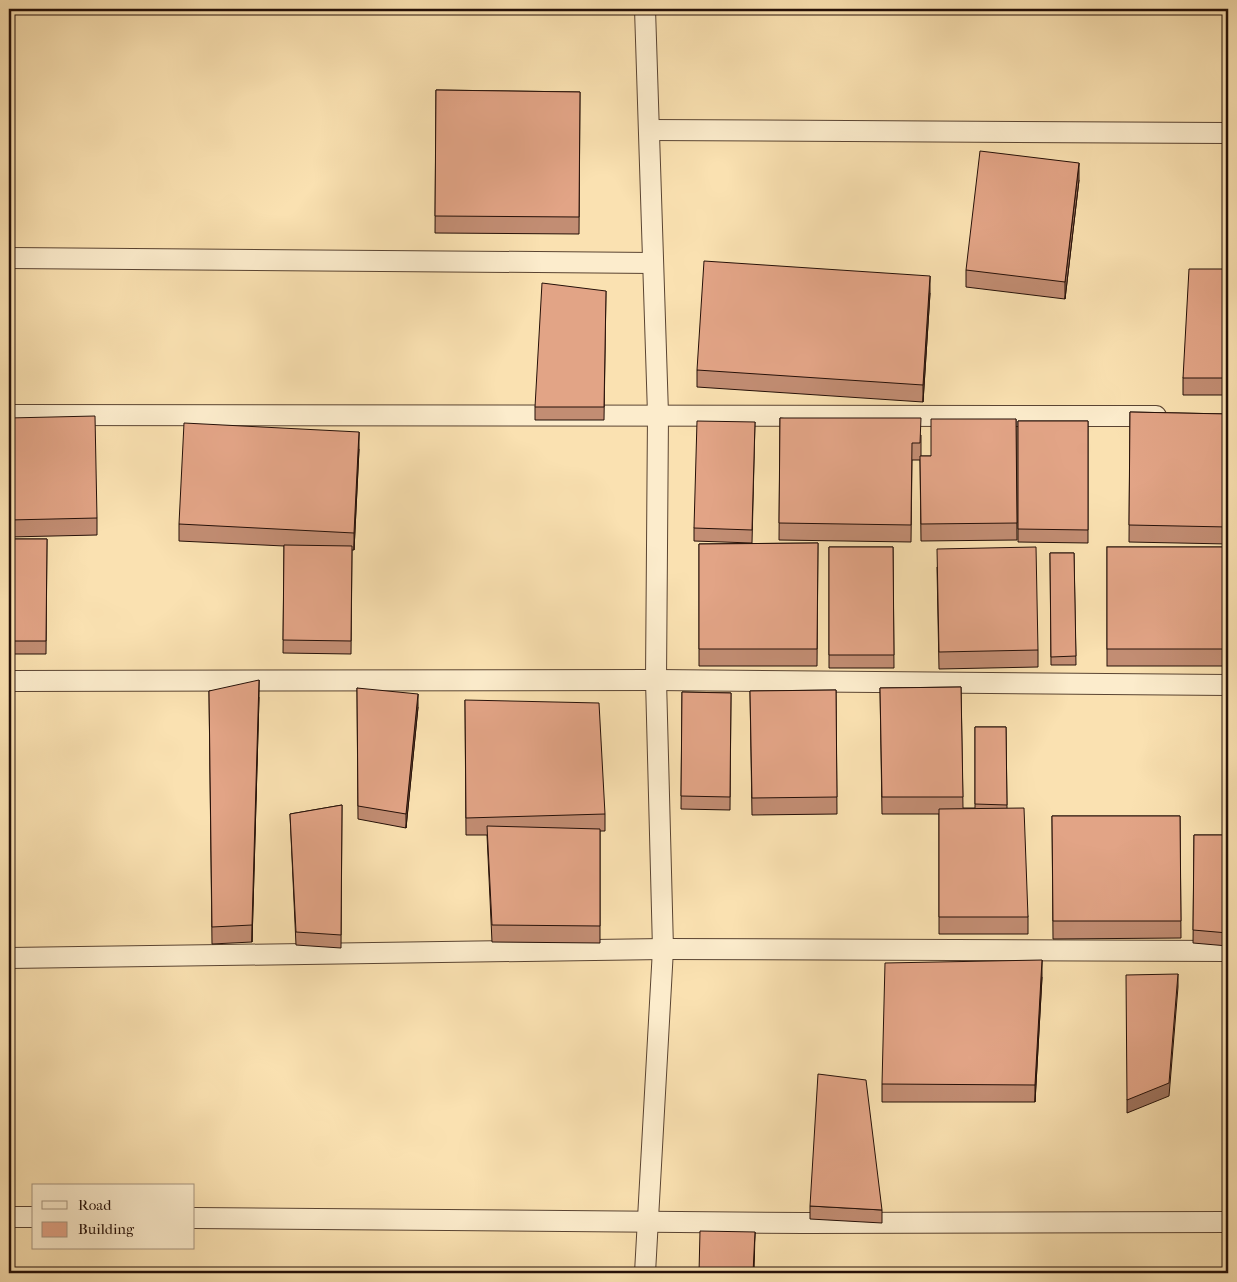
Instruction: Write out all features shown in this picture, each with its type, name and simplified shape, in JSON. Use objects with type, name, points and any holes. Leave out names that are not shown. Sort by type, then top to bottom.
[{"type":"street","points":[[644,1273],[663,949],[656,680],[658,414],[645,9]]},
{"type":"street","points":[[649,130],[1228,133]]},
{"type":"street","points":[[9,258],[653,263]]},
{"type":"street","points":[[9,415],[658,414],[1178,416]]},
{"type":"street","points":[[9,681],[656,680],[1228,685]]},
{"type":"street","points":[[9,958],[663,949],[1228,951]]},
{"type":"street","points":[[9,1217],[32,1217]]},
{"type":"street","points":[[195,1218],[1228,1222]]},
{"type":"building","points":[[436,90],[580,92],[579,217],[435,216]]},
{"type":"building","points":[[980,151],[1079,163],[1065,282],[966,270]]},
{"type":"building","points":[[704,261],[930,276],[923,385],[697,370]]},
{"type":"building","points":[[1189,269],[1228,269],[1228,378],[1183,378]]},
{"type":"building","points":[[542,283],[606,291],[604,407],[535,407]]},
{"type":"building","points":[[1130,412],[1228,414],[1228,527],[1129,525]]},
{"type":"building","points":[[95,416],[97,518],[9,520],[9,418]]},
{"type":"building","points":[[780,418],[921,418],[920,443],[912,443],[911,525],[779,523]]},
{"type":"building","points":[[931,419],[1016,419],[1017,523],[921,524],[920,456],[931,456]]},
{"type":"building","points":[[697,421],[755,422],[752,530],[694,528]]},
{"type":"building","points":[[1018,421],[1088,421],[1088,530],[1018,529]]},
{"type":"building","points":[[184,423],[359,432],[354,533],[179,524]]},
{"type":"building","points":[[9,539],[47,539],[46,641],[9,641]]},
{"type":"building","points":[[818,543],[817,649],[699,649],[699,544]]},
{"type":"building","points":[[284,545],[352,546],[351,641],[283,640]]},
{"type":"building","points":[[829,547],[893,547],[894,655],[829,655]]},
{"type":"building","points":[[1036,547],[1038,650],[939,652],[937,549]]},
{"type":"building","points":[[1107,547],[1228,547],[1228,649],[1107,649]]},
{"type":"building","points":[[1050,553],[1074,553],[1076,656],[1051,657]]},
{"type":"building","points":[[259,680],[252,925],[212,927],[209,691]]},
{"type":"building","points":[[961,687],[963,797],[882,797],[880,688]]},
{"type":"building","points":[[357,688],[418,694],[406,814],[358,806]]},
{"type":"building","points":[[836,690],[837,797],[752,798],[750,691]]},
{"type":"building","points":[[682,692],[731,693],[730,797],[681,796]]},
{"type":"building","points":[[465,700],[599,703],[605,814],[466,818]]},
{"type":"building","points":[[975,727],[1006,727],[1007,805],[975,804]]},
{"type":"building","points":[[342,805],[341,935],[296,932],[290,814]]},
{"type":"building","points":[[1024,808],[1028,917],[939,917],[939,809]]},
{"type":"building","points":[[1052,816],[1180,816],[1181,921],[1053,921]]},
{"type":"building","points":[[487,826],[600,829],[600,926],[492,925]]},
{"type":"building","points":[[1194,835],[1228,835],[1228,933],[1193,930]]},
{"type":"building","points":[[1042,960],[1035,1085],[882,1084],[885,963]]},
{"type":"building","points":[[1178,974],[1169,1083],[1127,1100],[1126,975]]},
{"type":"building","points":[[818,1074],[866,1080],[882,1210],[810,1206]]},
{"type":"building","points":[[700,1231],[755,1232],[753,1273],[699,1273]]}]
